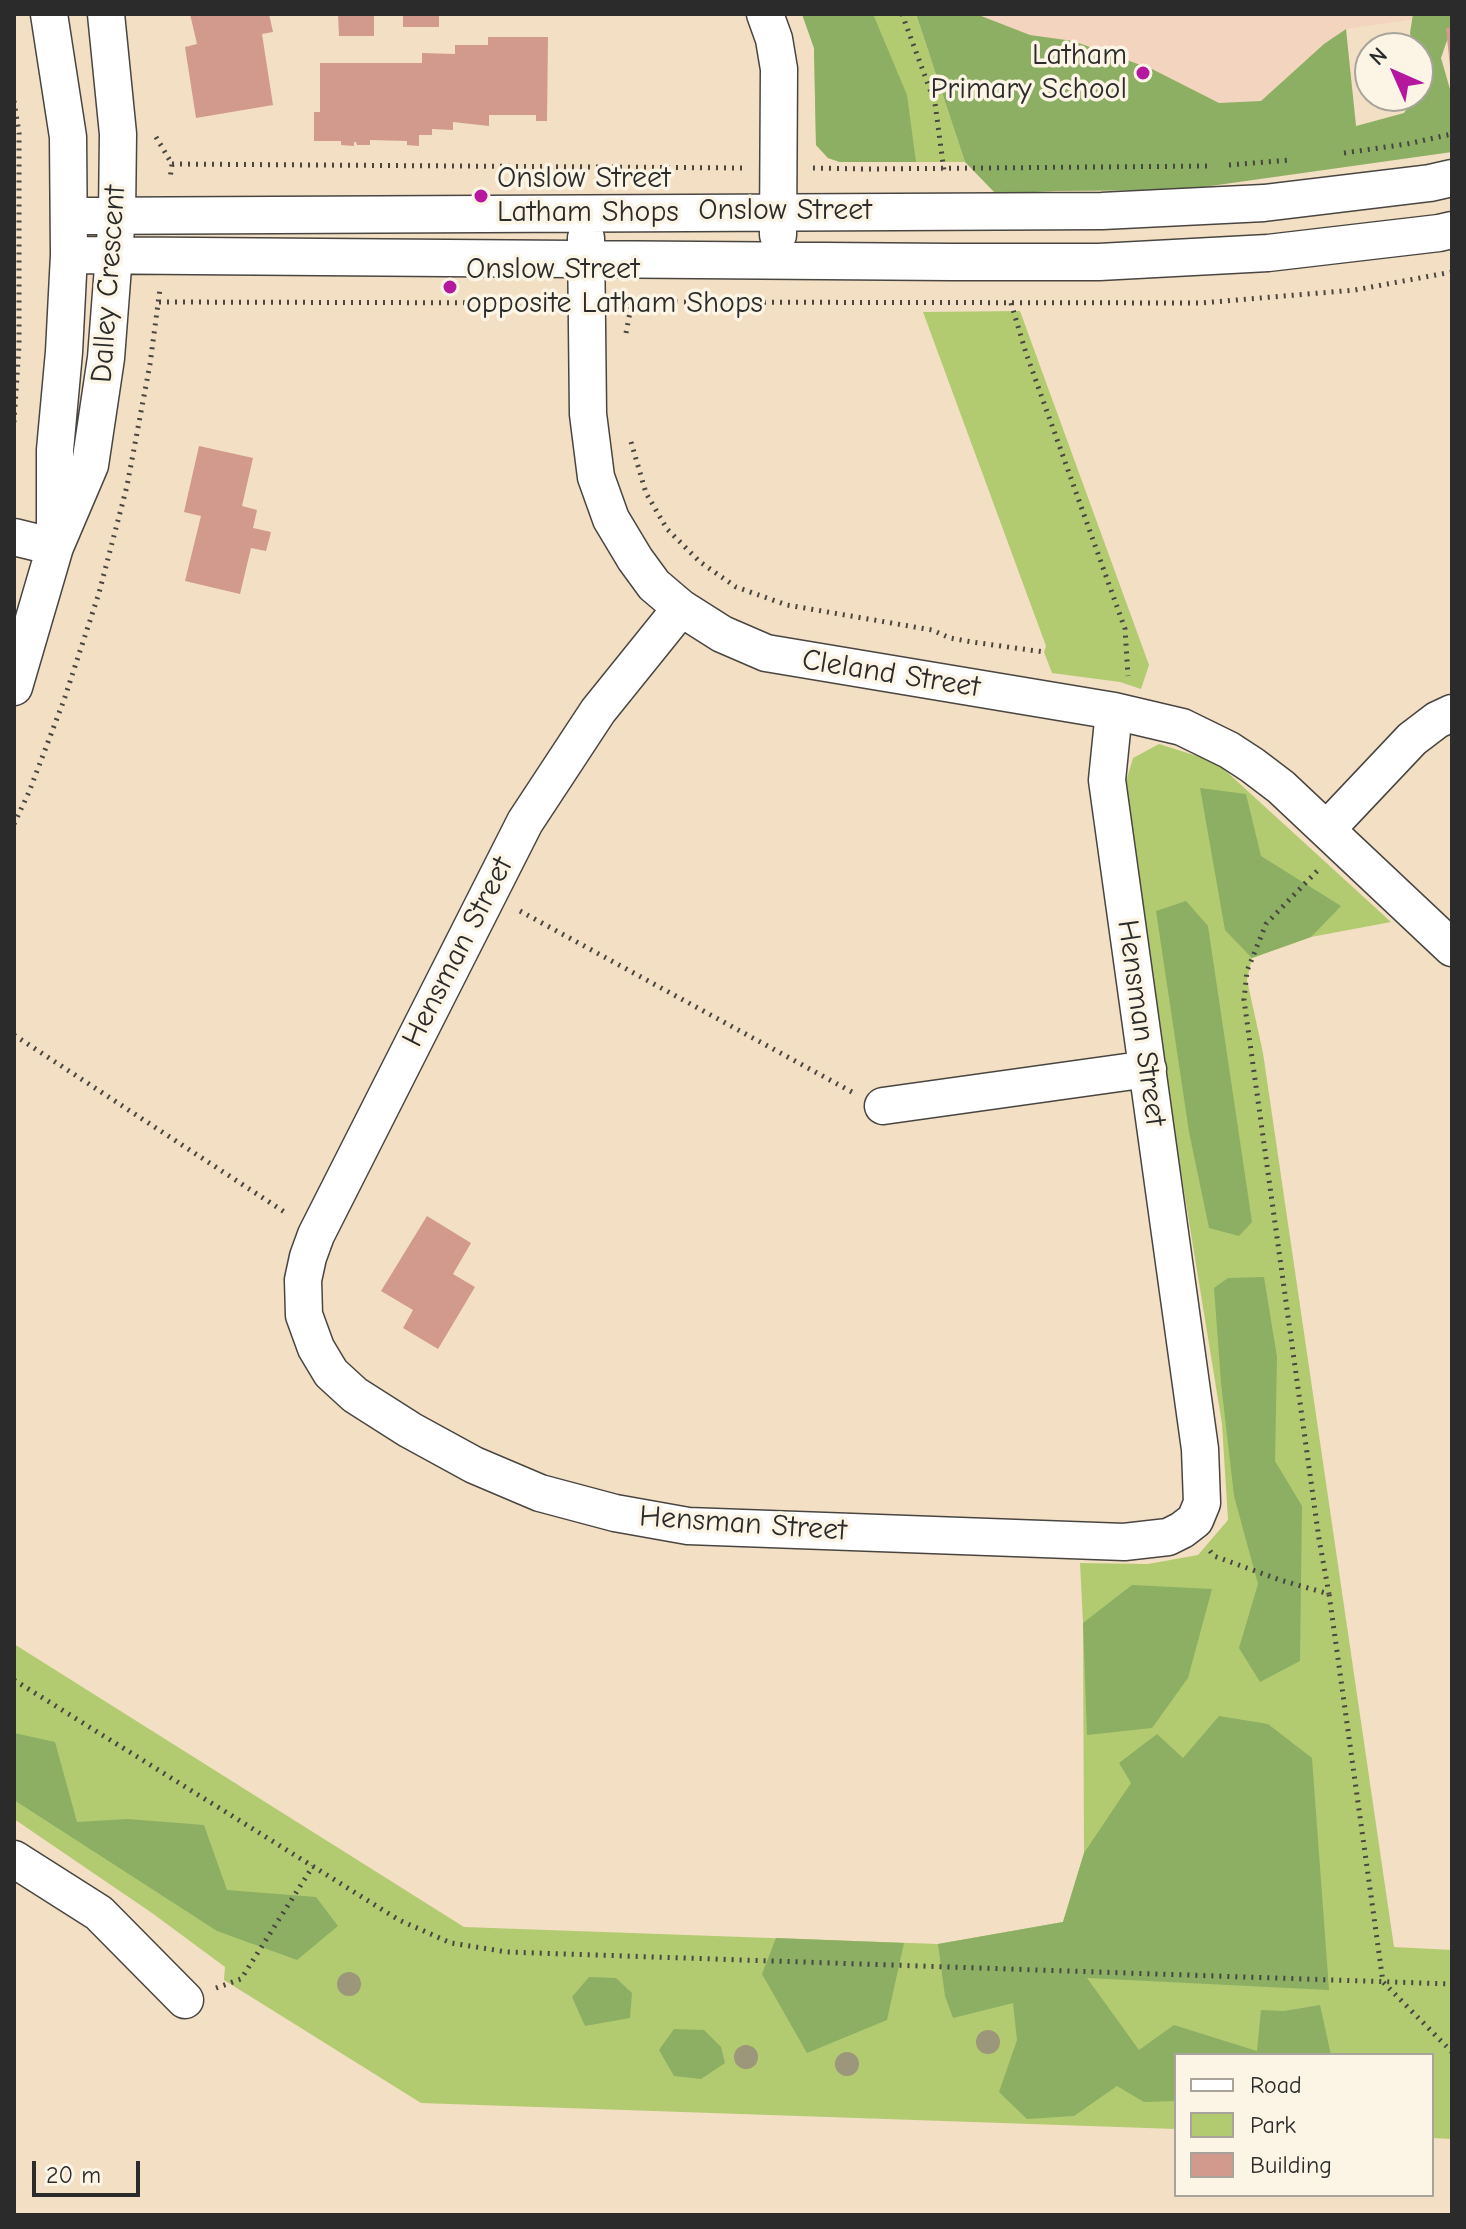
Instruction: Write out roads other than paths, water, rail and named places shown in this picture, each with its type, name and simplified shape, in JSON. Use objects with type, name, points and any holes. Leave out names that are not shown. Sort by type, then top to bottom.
[{"type":"street","name":"Dalley Crescent","points":[[49,14],[68,137],[69,216],[64,352],[55,450],[55,547]]},
{"type":"street","name":"Dalley Crescent","points":[[14,687],[55,547],[90,465],[106,358],[117,215],[118,134],[106,14]]},
{"type":"street","points":[[765,14],[774,39],[779,69],[777,261]]},
{"type":"street","name":"Onslow Street","points":[[69,216],[1102,211],[1264,203],[1441,180]]},
{"type":"street","points":[[1441,180],[1445,232]]},
{"type":"street","name":"Cleland Street","points":[[586,212],[588,414],[596,477],[611,519],[635,559],[654,585],[681,608],[722,634],[766,653],[1122,712],[1182,727],[1229,750],[1281,787],[1452,948]]},
{"type":"street","points":[[365,258],[366,213]]},
{"type":"street","name":"Onslow Street","points":[[69,255],[1099,262],[1268,253],[1445,232]]},
{"type":"street","points":[[14,537],[55,547]]},
{"type":"street","name":"Hensman Street","points":[[681,608],[598,711],[525,822],[316,1235],[303,1280],[304,1315],[316,1348],[331,1373],[355,1395],[474,1465],[540,1493],[615,1513],[688,1526],[1124,1542],[1168,1537],[1195,1520],[1202,1503],[1200,1449],[1107,780],[1122,712]]},
{"type":"street","points":[[1335,837],[1412,739],[1452,713]]},
{"type":"street","points":[[883,1106],[1148,1069]]},
{"type":"street","points":[[14,1859],[99,1913],[185,2000]]},
{"type":"place","name":"Latham Primary School","points":[[1143,73]]},
{"type":"place","name":"Onslow Street Latham Shops","points":[[481,196]]},
{"type":"place","name":"Onslow Street opposite Latham Shops","points":[[450,287]]}]
